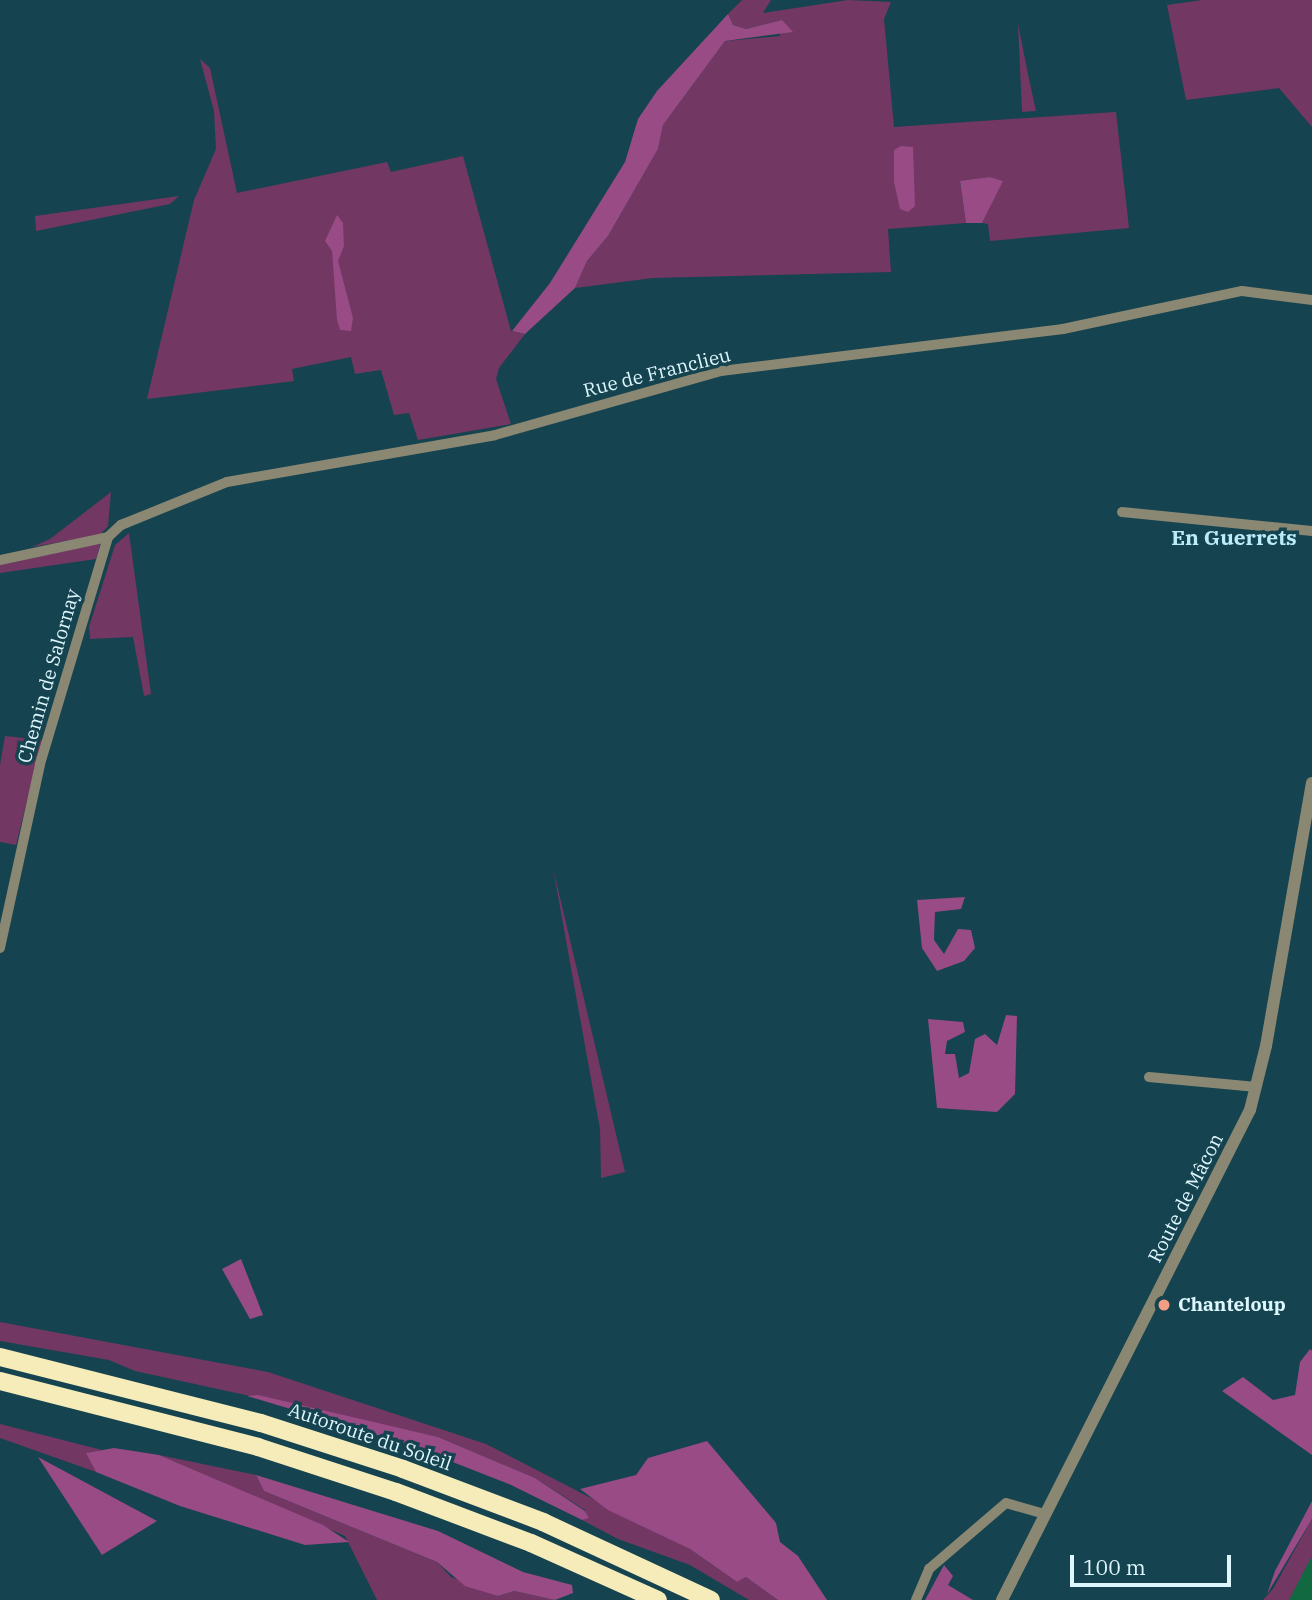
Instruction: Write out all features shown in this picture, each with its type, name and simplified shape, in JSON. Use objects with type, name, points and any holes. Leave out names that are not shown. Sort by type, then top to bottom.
[{"type":"highway","name":"Autoroute du Soleil","points":[[0,1357],[247,1420],[380,1461],[542,1522],[711,1600]]},
{"type":"highway","points":[[0,1381],[258,1447],[351,1477],[482,1524],[658,1600]]},
{"type":"street","name":"Rue de Franclieu","points":[[108,537],[121,525],[227,482],[495,435],[721,371],[884,355],[1063,329],[1242,292],[1312,300]]},
{"type":"street","points":[[1122,512],[1312,531]]},
{"type":"street","points":[[0,560],[108,537]]},
{"type":"street","name":"Chemin de Salornay","points":[[0,948],[40,764],[108,537]]},
{"type":"street","name":"Route de Mâcon","points":[[1002,1600],[1238,1140],[1257,1087],[1312,783]]},
{"type":"street","points":[[1149,1077],[1257,1087]]},
{"type":"street","points":[[916,1600],[929,1569],[1006,1503],[1044,1514]]},
{"type":"shaded area","points":[[742,0],[771,0],[763,13],[848,0],[891,2],[884,19],[894,127],[1116,112],[1129,228],[990,241],[988,224],[982,223],[1002,181],[990,177],[960,182],[966,223],[888,229],[891,272],[653,278],[575,288],[587,261],[608,236],[658,149],[663,125],[725,41],[780,36],[782,20],[746,29],[733,25],[728,14]]},
{"type":"shaded area","points":[[1202,0],[1312,0],[1312,127],[1279,88],[1186,100],[1167,5]]},
{"type":"shaded area","points":[[728,14],[733,25],[746,29],[782,20],[793,32],[725,41],[663,125],[658,149],[608,236],[587,261],[575,288],[525,334],[512,331],[550,283],[625,162],[638,119],[657,91]]},
{"type":"shaded area","points":[[1018,24],[1028,74],[1036,111],[1022,112]]},
{"type":"shaded area","points":[[200,59],[210,68],[237,193],[387,162],[391,172],[463,156],[511,331],[525,334],[499,368],[496,379],[511,424],[418,440],[409,413],[394,415],[381,370],[355,374],[351,357],[292,369],[294,381],[147,399],[194,200],[216,149],[214,111]]},
{"type":"shaded area","points":[[901,146],[913,147],[915,206],[908,212],[900,209],[894,182],[894,150]]},
{"type":"shaded area","points":[[990,177],[1003,181],[982,223],[966,223],[960,181]]},
{"type":"shaded area","points":[[179,196],[170,204],[36,231],[35,216]]},
{"type":"shaded area","points":[[337,215],[343,223],[344,246],[338,261],[353,318],[351,331],[340,330],[337,320],[332,251],[325,241]]},
{"type":"shaded area","points":[[111,492],[108,526],[100,535],[32,547],[50,539]]},
{"type":"shaded area","points":[[129,533],[151,694],[144,696],[133,637],[90,639],[89,627],[115,545]]},
{"type":"shaded area","points":[[101,543],[96,559],[0,573],[0,565]]},
{"type":"shaded area","points":[[5,736],[42,740],[16,845],[0,842],[0,765]]},
{"type":"shaded area","points":[[553,868],[625,1172],[601,1178],[600,1129]]},
{"type":"shaded area","points":[[965,897],[961,909],[935,912],[934,940],[944,954],[958,929],[971,930],[975,948],[964,961],[937,971],[922,948],[917,900]]},
{"type":"shaded area","points":[[1006,1015],[1017,1016],[1015,1094],[997,1112],[937,1108],[928,1019],[963,1022],[965,1032],[947,1041],[945,1054],[955,1054],[959,1078],[969,1073],[975,1039],[985,1034],[997,1045]]},
{"type":"shaded area","points":[[241,1259],[263,1315],[250,1319],[222,1269]]},
{"type":"shaded area","points":[[0,1322],[268,1372],[486,1444],[690,1549],[737,1582],[746,1577],[778,1600],[749,1600],[690,1565],[618,1539],[582,1520],[588,1518],[585,1510],[535,1478],[438,1437],[135,1371],[109,1360],[0,1341]]},
{"type":"shaded area","points":[[1310,1349],[1312,1455],[1222,1391],[1243,1377],[1273,1400],[1295,1395],[1300,1362]]},
{"type":"shaded area","points":[[258,1395],[438,1437],[535,1478],[585,1511],[589,1518],[582,1520],[511,1485],[404,1443],[247,1396]]},
{"type":"shaded area","points":[[0,1424],[102,1450],[87,1453],[96,1472],[0,1438]]},
{"type":"shaded area","points":[[707,1441],[776,1523],[780,1542],[798,1556],[827,1600],[778,1600],[746,1577],[737,1582],[690,1549],[608,1510],[580,1489],[636,1475],[648,1458]]},
{"type":"shaded area","points":[[114,1448],[159,1455],[323,1525],[349,1542],[305,1545],[180,1506],[96,1472],[86,1453]]},
{"type":"shaded area","points":[[159,1455],[256,1475],[264,1491],[437,1562],[451,1577],[498,1596],[514,1591],[555,1600],[377,1600],[345,1536]]},
{"type":"shaded area","points":[[38,1457],[157,1521],[102,1555]]},
{"type":"shaded area","points":[[256,1475],[438,1531],[523,1572],[572,1585],[573,1593],[555,1600],[514,1591],[498,1596],[465,1586],[437,1562],[264,1491]]},
{"type":"shaded area","points":[[1312,1501],[1312,1519],[1267,1594],[1275,1571]]},
{"type":"shaded area","points":[[1312,1519],[1312,1600],[1263,1600],[1273,1589]]},
{"type":"shaded area","points":[[1312,1556],[1312,1600],[1289,1600]]},
{"type":"shaded area","points":[[944,1565],[953,1576],[948,1585],[973,1600],[925,1600]]},
{"type":"place","name":"Chanteloup","points":[[1164,1305]]},
{"type":"district","name":"En Guerrets","points":[[1234,537]]}]
